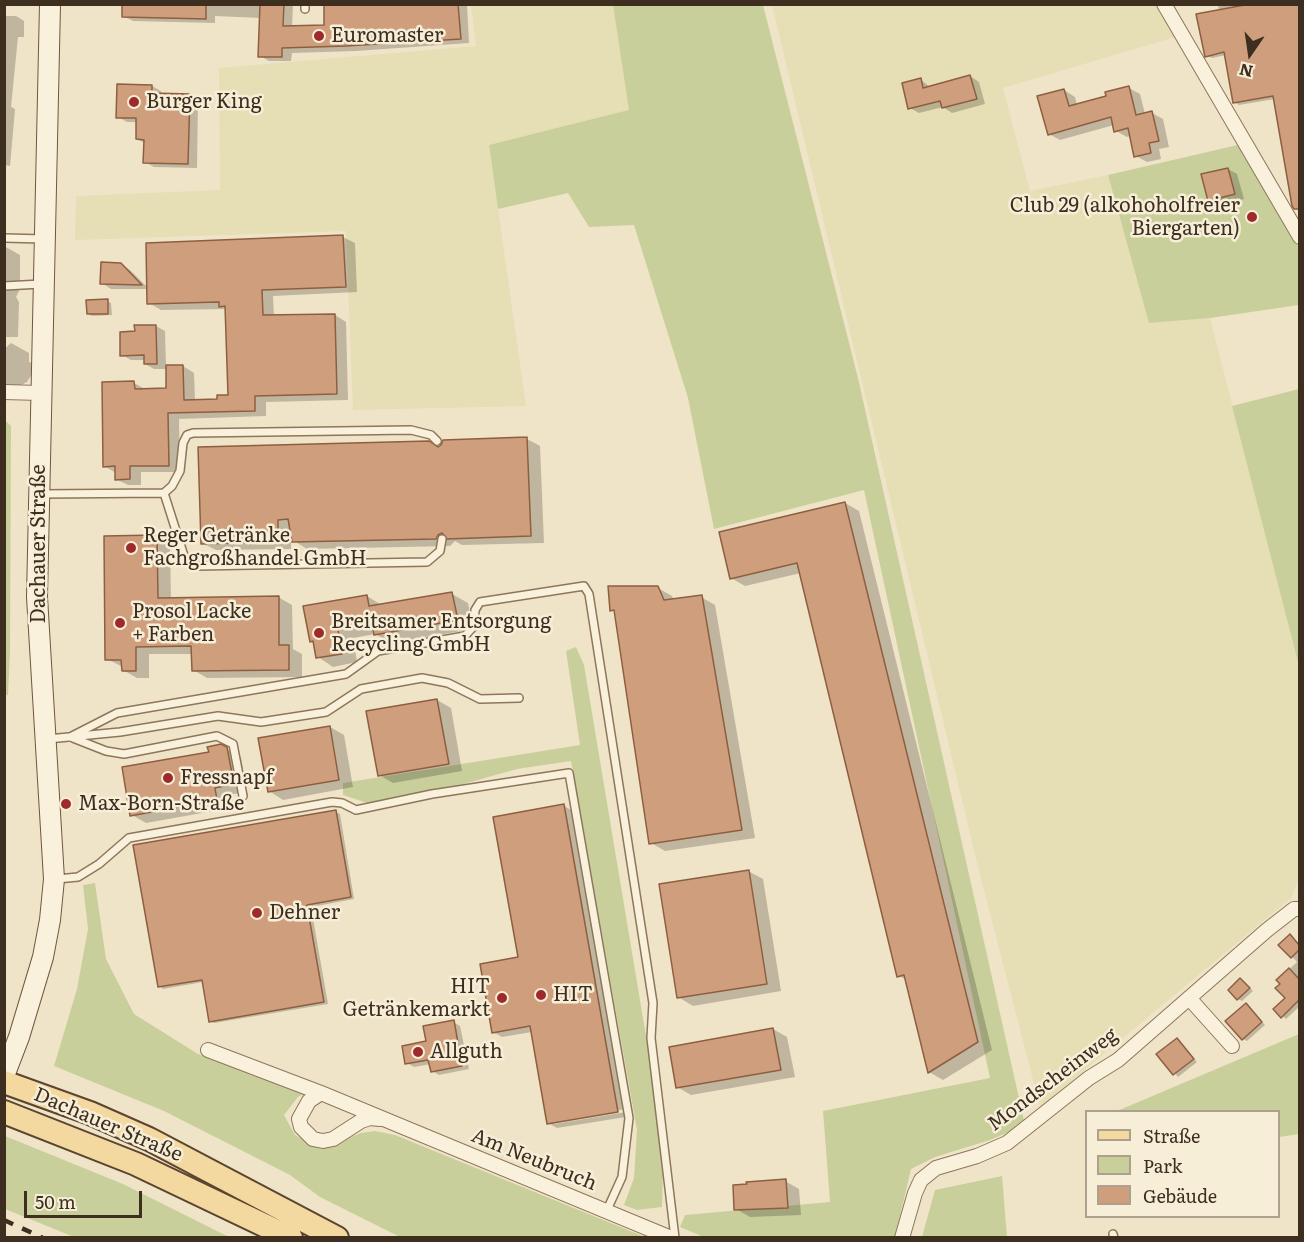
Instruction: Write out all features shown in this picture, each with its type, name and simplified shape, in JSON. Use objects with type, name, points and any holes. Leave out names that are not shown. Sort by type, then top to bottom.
[{"type":"main road","name":"Dachauer Straße","points":[[4,1076],[19,1037],[43,957],[54,879],[37,597],[50,4]]},
{"type":"main road","name":"Dachauer Straße","points":[[4,1082],[90,1113],[149,1139],[337,1238]]},
{"type":"main road","name":"Dachauer Straße","points":[[4,1112],[136,1164],[291,1238]]},
{"type":"street","points":[[1164,4],[1299,237]]},
{"type":"street","points":[[4,392],[40,393]]},
{"type":"street","name":"Mondscheinweg","points":[[902,1238],[921,1180],[936,1168],[977,1156],[1007,1143],[1089,1078],[1118,1060],[1267,930],[1294,909],[1299,909]]},
{"type":"street","points":[[1188,998],[1232,1046]]},
{"type":"street","name":"Am Neubruch","points":[[208,1050],[321,1093],[673,1238]]},
{"type":"street","points":[[321,1093],[309,1101],[299,1119],[301,1127],[313,1139],[323,1141],[333,1139],[361,1121],[370,1118],[382,1119]]},
{"type":"lane","points":[[4,238],[45,239]]},
{"type":"lane","points":[[4,286],[44,284]]},
{"type":"lane","points":[[39,494],[164,493],[172,486],[180,471],[183,442],[187,435],[193,433],[411,430],[431,435],[437,441]]},
{"type":"lane","points":[[164,493],[185,559],[196,566],[427,562],[440,551],[442,539]]},
{"type":"lane","points":[[70,737],[117,713],[346,674],[378,651],[465,636],[474,626],[475,610],[480,602],[584,586],[589,594],[653,1004],[651,1038],[673,1238]]},
{"type":"lane","points":[[45,739],[120,732],[218,716],[261,722],[326,712],[361,689],[422,678],[448,683],[480,699],[519,698]]},
{"type":"lane","points":[[70,737],[106,751],[124,753],[217,736],[233,744],[243,796]]},
{"type":"lane","points":[[54,879],[78,877],[99,864],[129,838],[332,802],[342,803],[356,810],[432,794],[570,772],[629,1118],[622,1177],[607,1210]]},
{"type":"shaded area","points":[[471,5],[613,5],[630,111],[489,145],[526,406],[353,410],[346,231],[75,240],[76,196],[220,190],[219,68],[476,46]]},
{"type":"shaded area","points":[[772,5],[1165,5],[1182,35],[1003,88],[1030,191],[1108,175],[1149,323],[1210,318],[1299,666],[1299,880],[1291,898],[1040,1107],[978,867]]},
{"type":"green space","points":[[613,5],[763,5],[858,378],[1025,1125],[990,1140],[935,1157],[911,1169],[895,1237],[706,1238],[680,1227],[685,1215],[830,1202],[823,1111],[990,1078],[864,490],[714,529],[688,398],[634,225],[589,227],[568,193],[498,209],[489,145],[629,110]]},
{"type":"green space","points":[[1242,144],[1299,239],[1299,305],[1210,318],[1149,323],[1108,175]]},
{"type":"green space","points":[[1300,389],[1299,666],[1232,406]]},
{"type":"green space","points":[[4,419],[11,426],[8,695],[5,695]]},
{"type":"green space","points":[[576,647],[584,665],[653,1078],[663,1166],[662,1207],[637,1210],[624,1205],[634,1178],[637,1130],[571,761],[517,769],[460,785],[367,803],[343,795],[343,783],[580,745],[566,651]]},
{"type":"green space","points":[[95,883],[106,959],[134,1014],[198,1054],[306,1093],[298,1097],[284,1115],[295,1135],[321,1149],[361,1133],[375,1131],[395,1135],[645,1237],[400,1237],[320,1197],[290,1175],[164,1111],[54,1066],[77,989],[88,929],[83,885]]},
{"type":"green space","points":[[1299,1034],[1299,1134],[1280,1137],[1280,1110],[1119,1110]]},
{"type":"green space","points":[[5,1136],[123,1184],[229,1237],[74,1237],[5,1209]]},
{"type":"green space","points":[[1002,1176],[1007,1237],[922,1237],[935,1190]]},
{"type":"building","points":[[122,4],[206,4],[206,19],[122,17]]},
{"type":"building","points":[[260,4],[284,4],[283,26],[324,25],[324,4],[458,4],[461,39],[282,48],[282,57],[258,57]]},
{"type":"building","points":[[1250,4],[1299,4],[1299,209],[1294,209],[1292,206],[1273,96],[1233,103],[1224,52],[1205,57],[1196,14]]},
{"type":"building","points":[[970,75],[977,99],[942,108],[940,101],[908,109],[902,83],[921,78],[923,88]]},
{"type":"building","points":[[117,84],[152,85],[152,93],[190,94],[188,164],[143,163],[144,140],[136,139],[136,118],[116,118]]},
{"type":"building","points":[[1129,86],[1136,115],[1152,111],[1159,141],[1149,143],[1151,153],[1134,157],[1128,128],[1114,132],[1111,117],[1048,135],[1037,96],[1064,89],[1069,106],[1106,96],[1105,92]]},
{"type":"building","points":[[1228,168],[1235,194],[1208,201],[1201,174]]},
{"type":"building","points":[[343,235],[346,287],[262,290],[263,315],[335,314],[337,394],[255,396],[255,411],[168,413],[169,466],[130,466],[130,479],[115,480],[115,466],[103,467],[102,382],[134,381],[135,389],[166,388],[166,365],[183,365],[184,400],[217,399],[217,395],[228,395],[225,306],[219,307],[219,302],[147,304],[146,243]]},
{"type":"building","points":[[101,262],[121,263],[142,285],[100,284]]},
{"type":"building","points":[[108,299],[108,314],[87,314],[86,300]]},
{"type":"building","points":[[134,325],[156,325],[157,364],[144,364],[144,355],[120,356],[120,332],[135,331]]},
{"type":"building","points":[[527,437],[531,536],[447,539],[442,533],[436,539],[292,542],[288,519],[278,520],[278,542],[201,544],[198,447],[429,441],[438,447],[443,440]]},
{"type":"building","points":[[845,502],[978,1042],[928,1073],[904,975],[897,977],[797,563],[730,579],[719,532]]},
{"type":"building","points":[[157,535],[158,598],[279,596],[279,645],[289,645],[289,670],[192,671],[191,646],[136,647],[136,671],[122,671],[121,660],[105,660],[104,536]]},
{"type":"building","points":[[608,586],[658,586],[664,600],[702,595],[742,830],[649,844],[614,610],[610,611]]},
{"type":"building","points":[[452,592],[458,620],[374,635],[372,623],[338,629],[342,654],[316,658],[313,641],[310,642],[303,606],[367,595],[369,606]]},
{"type":"building","points":[[437,699],[449,764],[378,776],[366,711]]},
{"type":"building","points":[[330,726],[339,780],[268,792],[258,738]]},
{"type":"building","name":"Fressnapf","points":[[221,744],[227,747],[234,784],[215,788],[217,800],[130,816],[122,767],[209,752],[207,747]]},
{"type":"building","name":"HIT","points":[[564,804],[618,1112],[547,1124],[530,1026],[492,1033],[480,964],[518,957],[493,817]]},
{"type":"building","name":"Dehner","points":[[336,810],[351,897],[307,905],[324,1002],[209,1022],[202,980],[158,987],[133,845]]},
{"type":"building","points":[[749,870],[767,984],[677,998],[659,884]]},
{"type":"building","points":[[1290,934],[1299,945],[1299,950],[1291,958],[1278,945]]},
{"type":"building","points":[[1289,968],[1299,979],[1299,1000],[1281,1018],[1273,1009],[1285,998],[1275,988],[1280,984],[1276,980]]},
{"type":"building","points":[[1240,978],[1250,988],[1237,1000],[1228,990]]},
{"type":"building","points":[[1246,1003],[1262,1022],[1242,1040],[1225,1021]]},
{"type":"building","points":[[454,1020],[462,1066],[431,1072],[428,1060],[405,1064],[402,1046],[426,1041],[423,1026]]},
{"type":"building","points":[[773,1028],[781,1070],[676,1088],[669,1047]]},
{"type":"building","points":[[1177,1038],[1194,1059],[1173,1075],[1156,1054]]},
{"type":"building","points":[[786,1179],[788,1208],[734,1210],[733,1185]]},
{"type":"railway","points":[[4,1220],[43,1238]]},
{"type":"place","name":"Euromaster","points":[[319,36]]},
{"type":"place","name":"Burger King","points":[[134,102]]},
{"type":"place","name":"Club 29 (alkohoholfreier Biergarten)","points":[[1252,217]]},
{"type":"place","name":"Reger Getränke Fachgroßhandel GmbH","points":[[131,548]]},
{"type":"place","name":"Prosol Lacke + Farben","points":[[120,623]]},
{"type":"place","name":"Breitsamer Entsorgung Recycling GmbH","points":[[319,633]]},
{"type":"place","name":"Fressnapf","points":[[168,778]]},
{"type":"place","name":"Max-Born-Straße","points":[[66,804]]},
{"type":"place","name":"Dehner","points":[[257,913]]},
{"type":"place","name":"HIT","points":[[541,995]]},
{"type":"place","name":"HIT Getränkemarkt","points":[[502,998]]},
{"type":"place","name":"Allguth","points":[[418,1052]]}]
